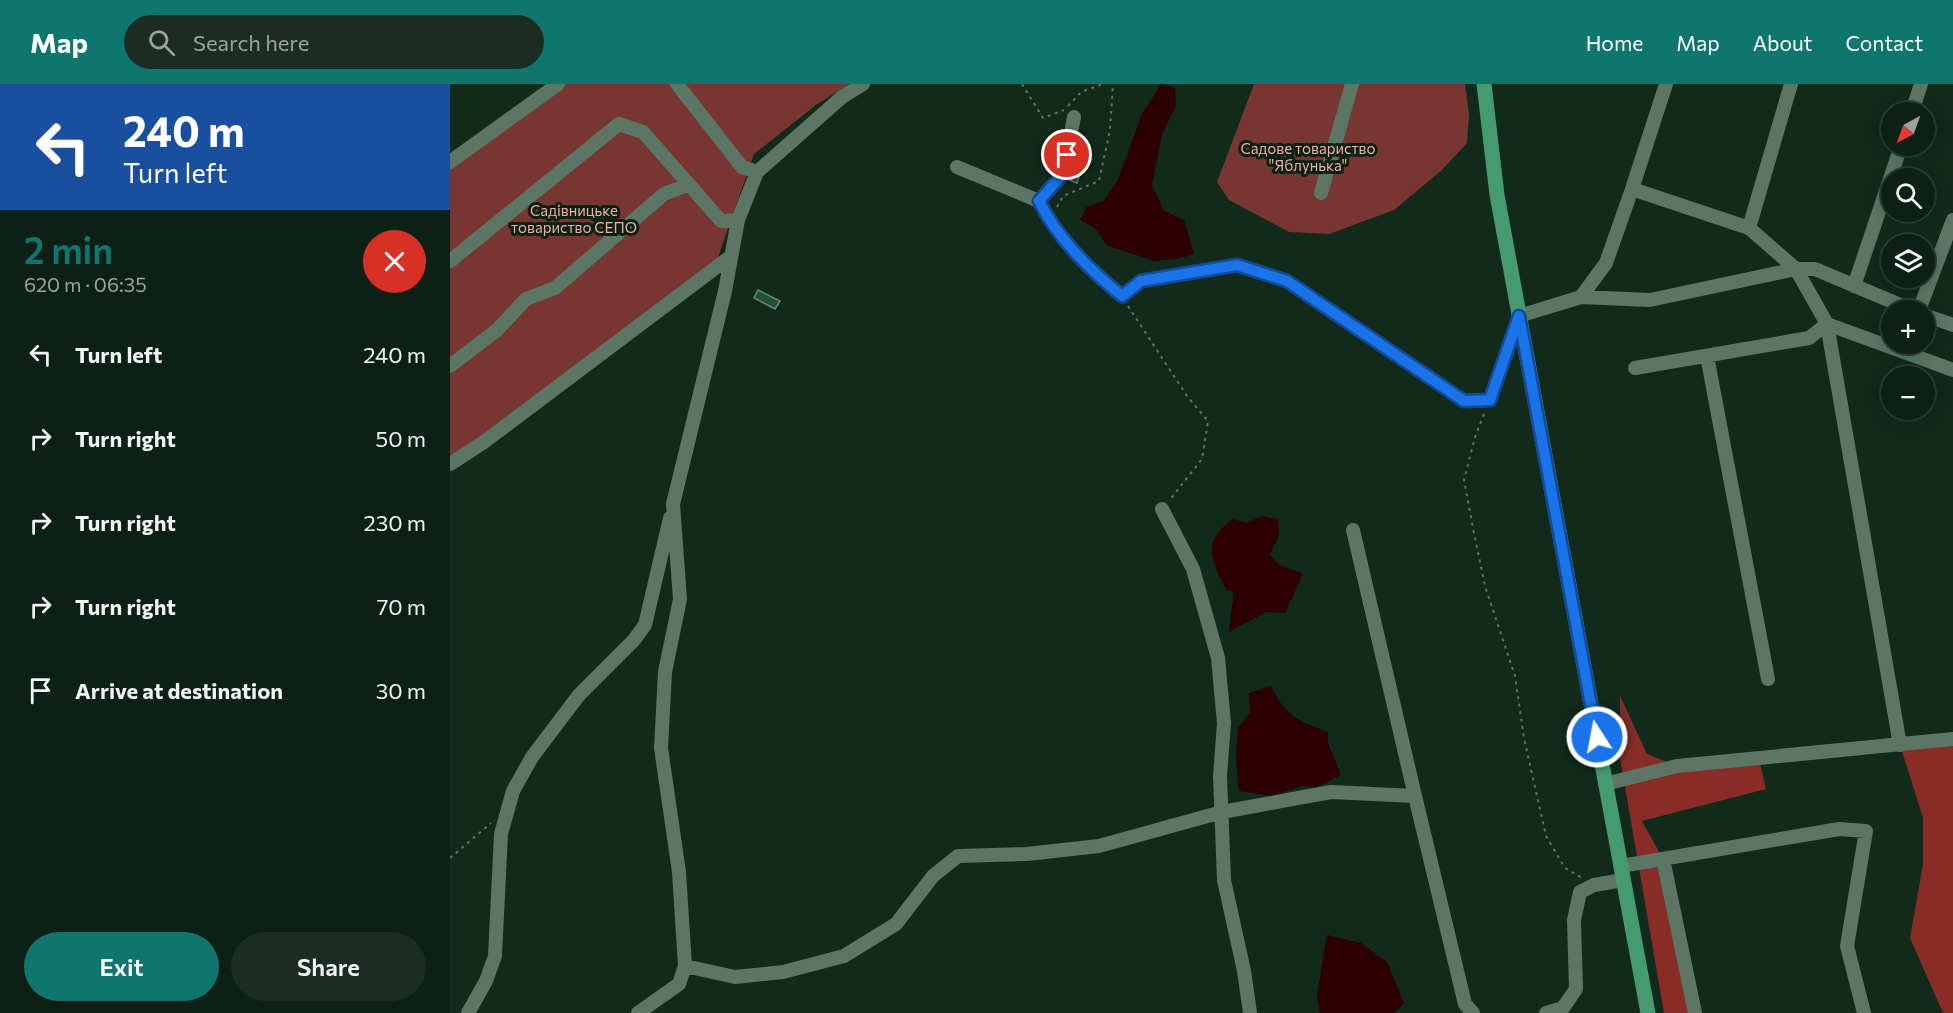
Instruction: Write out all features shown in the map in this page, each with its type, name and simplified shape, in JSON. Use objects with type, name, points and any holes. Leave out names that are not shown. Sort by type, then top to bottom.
[{"type":"main road","points":[[1484,84],[1497,195],[1648,1013]]},
{"type":"street","points":[[450,162],[558,84]]},
{"type":"street","points":[[677,84],[742,167],[757,172]]},
{"type":"street","points":[[468,1013],[486,981],[495,956],[501,834],[513,791],[532,757],[579,695],[634,640],[645,625],[726,291],[738,220],[757,172],[842,97],[863,84]]},
{"type":"street","points":[[1321,193],[1352,84]]},
{"type":"street","points":[[1581,297],[1606,263],[1666,84]]},
{"type":"street","points":[[1749,228],[1791,84]]},
{"type":"street","points":[[1915,102],[1921,84]]},
{"type":"street","points":[[1039,201],[1063,174],[1074,117]]},
{"type":"street","points":[[450,261],[619,124],[643,132],[687,185],[721,221],[738,220]]},
{"type":"street","points":[[1854,286],[1898,156]]},
{"type":"street","points":[[957,167],[1039,201],[1049,220],[1092,271],[1122,296],[1141,281],[1237,265],[1287,281],[1464,401],[1490,400],[1519,316],[1581,297],[1650,300],[1796,269],[1815,269],[1888,300]]},
{"type":"street","points":[[450,366],[497,330],[526,299],[555,288],[664,194],[687,185]]},
{"type":"street","points":[[1632,189],[1749,228],[1796,269],[1827,324],[1900,745]]},
{"type":"street","points":[[1924,300],[1947,253],[1953,220]]},
{"type":"street","points":[[450,464],[484,442],[730,257]]},
{"type":"street","points":[[1935,319],[1953,325]]},
{"type":"street","points":[[1635,368],[1809,338],[1827,324]]},
{"type":"street","points":[[1827,324],[1953,370]]},
{"type":"street","points":[[1707,356],[1768,679]]},
{"type":"street","points":[[639,1013],[679,984],[685,966],[680,872],[661,748],[665,672],[680,599],[674,504]]},
{"type":"street","points":[[1162,509],[1193,569],[1218,658],[1224,723],[1220,776],[1224,880],[1244,970],[1250,1013]]},
{"type":"street","points":[[1353,531],[1464,1004],[1473,1013]]},
{"type":"street","points":[[1605,784],[1677,766],[1953,739]]},
{"type":"street","points":[[685,966],[735,977],[783,972],[844,956],[896,924],[933,876],[958,856],[1027,854],[1099,846],[1222,812],[1331,792],[1415,796]]},
{"type":"street","points":[[1546,1013],[1563,1008],[1576,989],[1574,920],[1580,892],[1622,873],[1664,859],[1839,829],[1866,831],[1847,946],[1864,1013]]},
{"type":"street","points":[[1664,859],[1695,1013]]},
{"type":"path","points":[[1022,84],[1043,118],[1055,116],[1081,92],[1103,84]]},
{"type":"path","points":[[1049,220],[1063,196],[1099,182],[1110,130],[1113,84]]},
{"type":"path","points":[[1122,296],[1187,396],[1208,421],[1202,459],[1162,509]]},
{"type":"path","points":[[1490,400],[1475,437],[1464,480],[1475,540],[1485,586],[1515,676],[1524,738],[1546,836],[1565,868],[1594,885]]},
{"type":"path","points":[[450,858],[496,815]]},
{"type":"green space","name":"Садівницьке товариство СЕПО","points":[[558,84],[849,84],[816,105],[754,154],[716,263],[450,459],[450,163]]},
{"type":"green space","name":"Садове товариство \"Яблунька\"","points":[[1254,84],[1465,84],[1469,114],[1467,143],[1442,170],[1394,210],[1329,234],[1289,232],[1229,200],[1217,182]]},
{"type":"shaded area","points":[[1161,84],[1175,88],[1176,106],[1162,134],[1152,185],[1164,211],[1184,220],[1194,254],[1177,259],[1155,261],[1108,246],[1095,228],[1080,220],[1087,207],[1103,201],[1117,182],[1142,114]]},
{"type":"shaded area","points":[[1262,516],[1278,519],[1279,535],[1270,555],[1280,565],[1303,574],[1285,613],[1266,612],[1229,632],[1234,592],[1226,590],[1216,569],[1213,560],[1213,544],[1216,536],[1233,519],[1247,523]]},
{"type":"shaded area","points":[[1271,686],[1287,711],[1300,721],[1328,732],[1328,743],[1341,775],[1317,787],[1302,786],[1272,796],[1239,791],[1236,759],[1238,728],[1250,713],[1249,693]]},
{"type":"shaded area","points":[[1620,696],[1647,754],[1677,766],[1759,759],[1766,789],[1642,821],[1663,859],[1695,1013],[1664,1013],[1620,758]]},
{"type":"shaded area","points":[[1953,739],[1953,1013],[1943,1013],[1910,938],[1923,864],[1923,818],[1900,745]]},
{"type":"shaded area","points":[[1327,935],[1361,943],[1387,962],[1404,1003],[1394,1013],[1320,1013],[1317,995]]},
{"type":"building","points":[[1074,165],[1082,168],[1077,183],[1069,180]]},
{"type":"building","points":[[758,290],[780,301],[775,309],[754,298]]},
{"type":"route","points":[[1067,155],[1063,174],[1039,201],[1049,220],[1092,271],[1122,296],[1141,281],[1237,265],[1287,281],[1464,401],[1490,400],[1519,316],[1597,737]]}]
